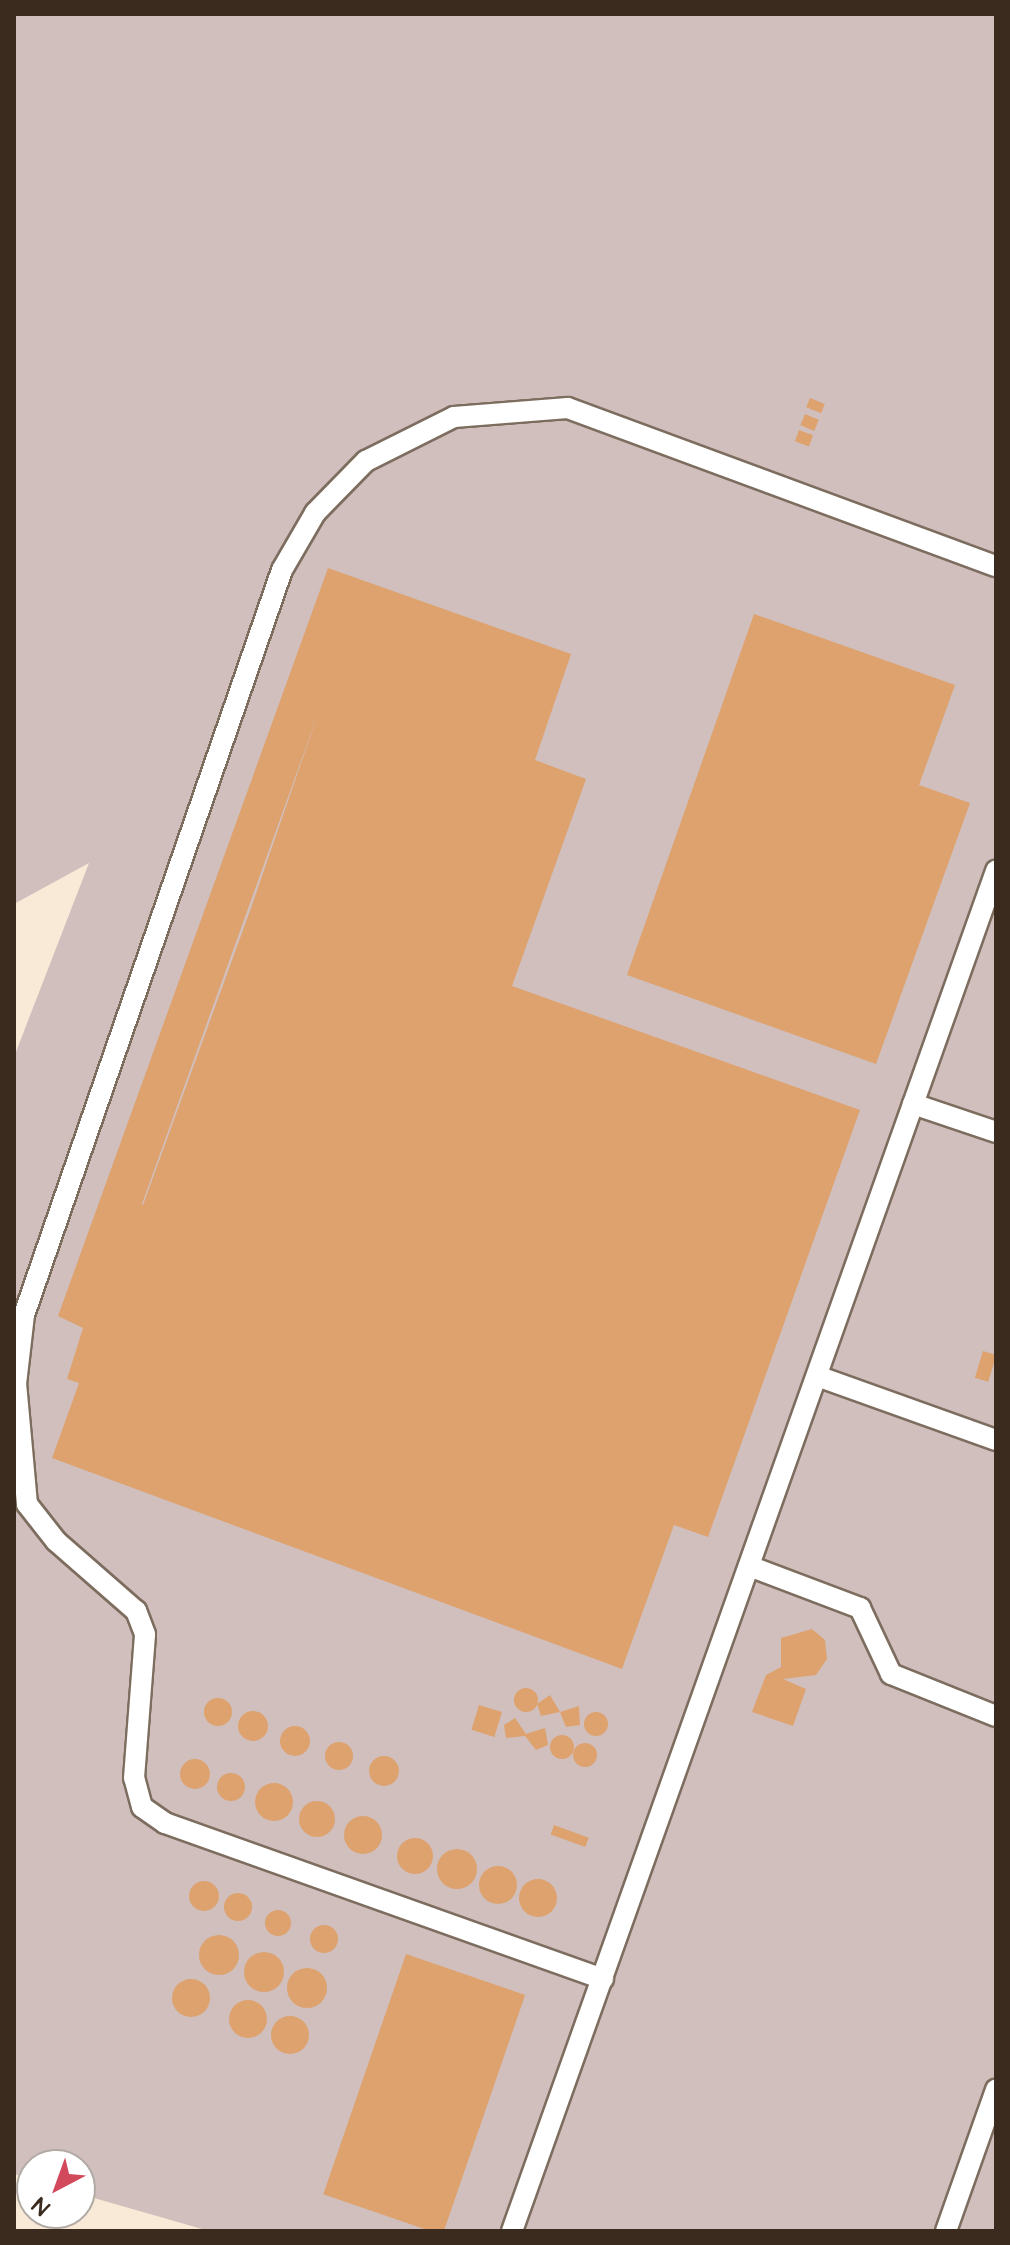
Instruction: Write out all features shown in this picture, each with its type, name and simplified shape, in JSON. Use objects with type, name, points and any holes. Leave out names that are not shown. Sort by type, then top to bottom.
[{"type":"lane","points":[[603,1979],[165,1823],[142,1807],[134,1778],[145,1634],[136,1611],[56,1541],[27,1504],[16,1384],[24,1315],[282,570],[315,513],[366,461],[454,417],[528,406],[568,408],[996,566]]},
{"type":"lane","points":[[512,2231],[996,871]]},
{"type":"lane","points":[[913,1104],[996,1132]]},
{"type":"lane","points":[[817,1376],[996,1440]]},
{"type":"lane","points":[[749,1566],[860,1608],[891,1674],[996,1716]]},
{"type":"lane","points":[[946,2231],[996,2090]]},
{"type":"shaded area","points":[[14,14],[996,14],[996,2231],[209,2231],[96,2199],[96,2149],[16,2149],[14,2174],[14,1057],[89,863],[14,904]]},
{"type":"building","points":[[810,398],[825,404],[821,413],[806,407]]},
{"type":"building","points":[[805,414],[819,420],[814,431],[800,425]]},
{"type":"building","points":[[799,430],[813,435],[809,446],[795,441]]},
{"type":"building","points":[[328,568],[571,654],[535,760],[586,779],[512,986],[860,1110],[708,1537],[674,1525],[622,1669],[52,1458],[79,1383],[67,1379],[83,1328],[58,1316]],"holes":[[[320,708],[251,908],[143,1205]]]},
{"type":"building","points":[[754,614],[955,685],[919,785],[970,803],[876,1064],[627,975]]},
{"type":"building","points":[[983,1351],[996,1355],[988,1382],[975,1378]]},
{"type":"building","points":[[812,1629],[825,1640],[827,1659],[816,1675],[783,1679],[806,1689],[793,1726],[752,1712],[766,1675],[781,1667],[781,1638]]},
{"type":"building","points":[[526,1688],[535,1691],[538,1700],[535,1709],[526,1712],[517,1709],[514,1700],[517,1691]]},
{"type":"building","points":[[550,1695],[560,1712],[541,1716],[537,1704]]},
{"type":"building","points":[[218,1698],[228,1702],[232,1712],[228,1722],[218,1726],[208,1722],[204,1712],[208,1702]]},
{"type":"building","points":[[479,1705],[502,1712],[494,1737],[471,1730]]},
{"type":"building","points":[[579,1706],[580,1725],[566,1727],[560,1712]]},
{"type":"building","points":[[253,1711],[263,1716],[268,1726],[263,1736],[253,1741],[243,1736],[238,1726],[243,1716]]},
{"type":"building","points":[[596,1712],[604,1716],[608,1724],[604,1732],[596,1736],[588,1732],[584,1724],[588,1716]]},
{"type":"building","points":[[515,1718],[526,1734],[545,1728],[548,1745],[536,1750],[525,1736],[506,1738],[504,1725]]},
{"type":"building","points":[[295,1726],[301,1727],[309,1735],[309,1747],[301,1755],[295,1756],[289,1755],[281,1747],[280,1741],[281,1735],[289,1727]]},
{"type":"building","points":[[562,1735],[573,1742],[574,1747],[567,1758],[562,1759],[551,1752],[550,1747],[557,1736]]},
{"type":"building","points":[[339,1742],[349,1746],[353,1756],[349,1766],[339,1770],[329,1766],[325,1756],[329,1746]]},
{"type":"building","points":[[585,1743],[596,1750],[597,1755],[590,1766],[585,1767],[574,1760],[573,1755],[580,1744]]},
{"type":"building","points":[[384,1756],[390,1757],[398,1765],[398,1777],[390,1785],[384,1786],[378,1785],[370,1777],[369,1771],[370,1765],[378,1757]]},
{"type":"building","points":[[195,1759],[201,1760],[209,1768],[209,1780],[201,1788],[195,1789],[189,1788],[181,1780],[180,1774],[181,1768],[189,1760]]},
{"type":"building","points":[[231,1773],[241,1777],[245,1787],[241,1797],[231,1801],[221,1797],[217,1787],[221,1777]]},
{"type":"building","points":[[274,1783],[287,1789],[293,1802],[287,1815],[274,1821],[261,1815],[255,1802],[261,1789]]},
{"type":"building","points":[[317,1801],[330,1806],[335,1819],[330,1832],[317,1837],[304,1832],[299,1819],[304,1806]]},
{"type":"building","points":[[363,1816],[377,1821],[382,1835],[377,1849],[363,1854],[349,1849],[344,1835],[349,1821]]},
{"type":"building","points":[[554,1825],[589,1838],[585,1847],[551,1834]]},
{"type":"building","points":[[415,1838],[428,1843],[433,1856],[428,1869],[415,1874],[402,1869],[397,1856],[402,1843]]},
{"type":"building","points":[[457,1849],[471,1855],[477,1869],[471,1883],[457,1889],[443,1883],[437,1869],[443,1855]]},
{"type":"building","points":[[498,1866],[511,1872],[517,1885],[511,1898],[498,1904],[485,1898],[479,1885],[485,1872]]},
{"type":"building","points":[[538,1879],[551,1885],[557,1898],[551,1911],[538,1917],[525,1911],[519,1898],[525,1885]]},
{"type":"building","points":[[204,1881],[215,1885],[219,1896],[215,1907],[204,1911],[193,1907],[189,1896],[193,1885]]},
{"type":"building","points":[[238,1893],[248,1897],[252,1907],[248,1917],[238,1921],[228,1917],[224,1907],[228,1897]]},
{"type":"building","points":[[278,1910],[287,1914],[291,1923],[287,1932],[278,1936],[269,1932],[265,1923],[269,1914]]},
{"type":"building","points":[[324,1925],[334,1929],[338,1939],[334,1949],[324,1953],[314,1949],[310,1939],[314,1929]]},
{"type":"building","points":[[219,1935],[233,1941],[239,1955],[233,1969],[219,1975],[205,1969],[199,1955],[205,1941]]},
{"type":"building","points":[[264,1952],[278,1958],[284,1972],[278,1986],[264,1992],[250,1986],[244,1972],[250,1958]]},
{"type":"building","points":[[406,1954],[525,1995],[444,2231],[430,2231],[323,2194]]},
{"type":"building","points":[[307,1968],[321,1974],[327,1988],[321,2002],[307,2008],[293,2002],[287,1988],[293,1974]]},
{"type":"building","points":[[191,1979],[205,1984],[210,1998],[205,2012],[191,2017],[177,2012],[172,1998],[177,1984]]},
{"type":"building","points":[[248,2000],[261,2006],[267,2019],[261,2032],[248,2038],[235,2032],[229,2019],[235,2006]]},
{"type":"building","points":[[290,2016],[304,2021],[309,2035],[304,2049],[290,2054],[276,2049],[271,2035],[276,2021]]}]
